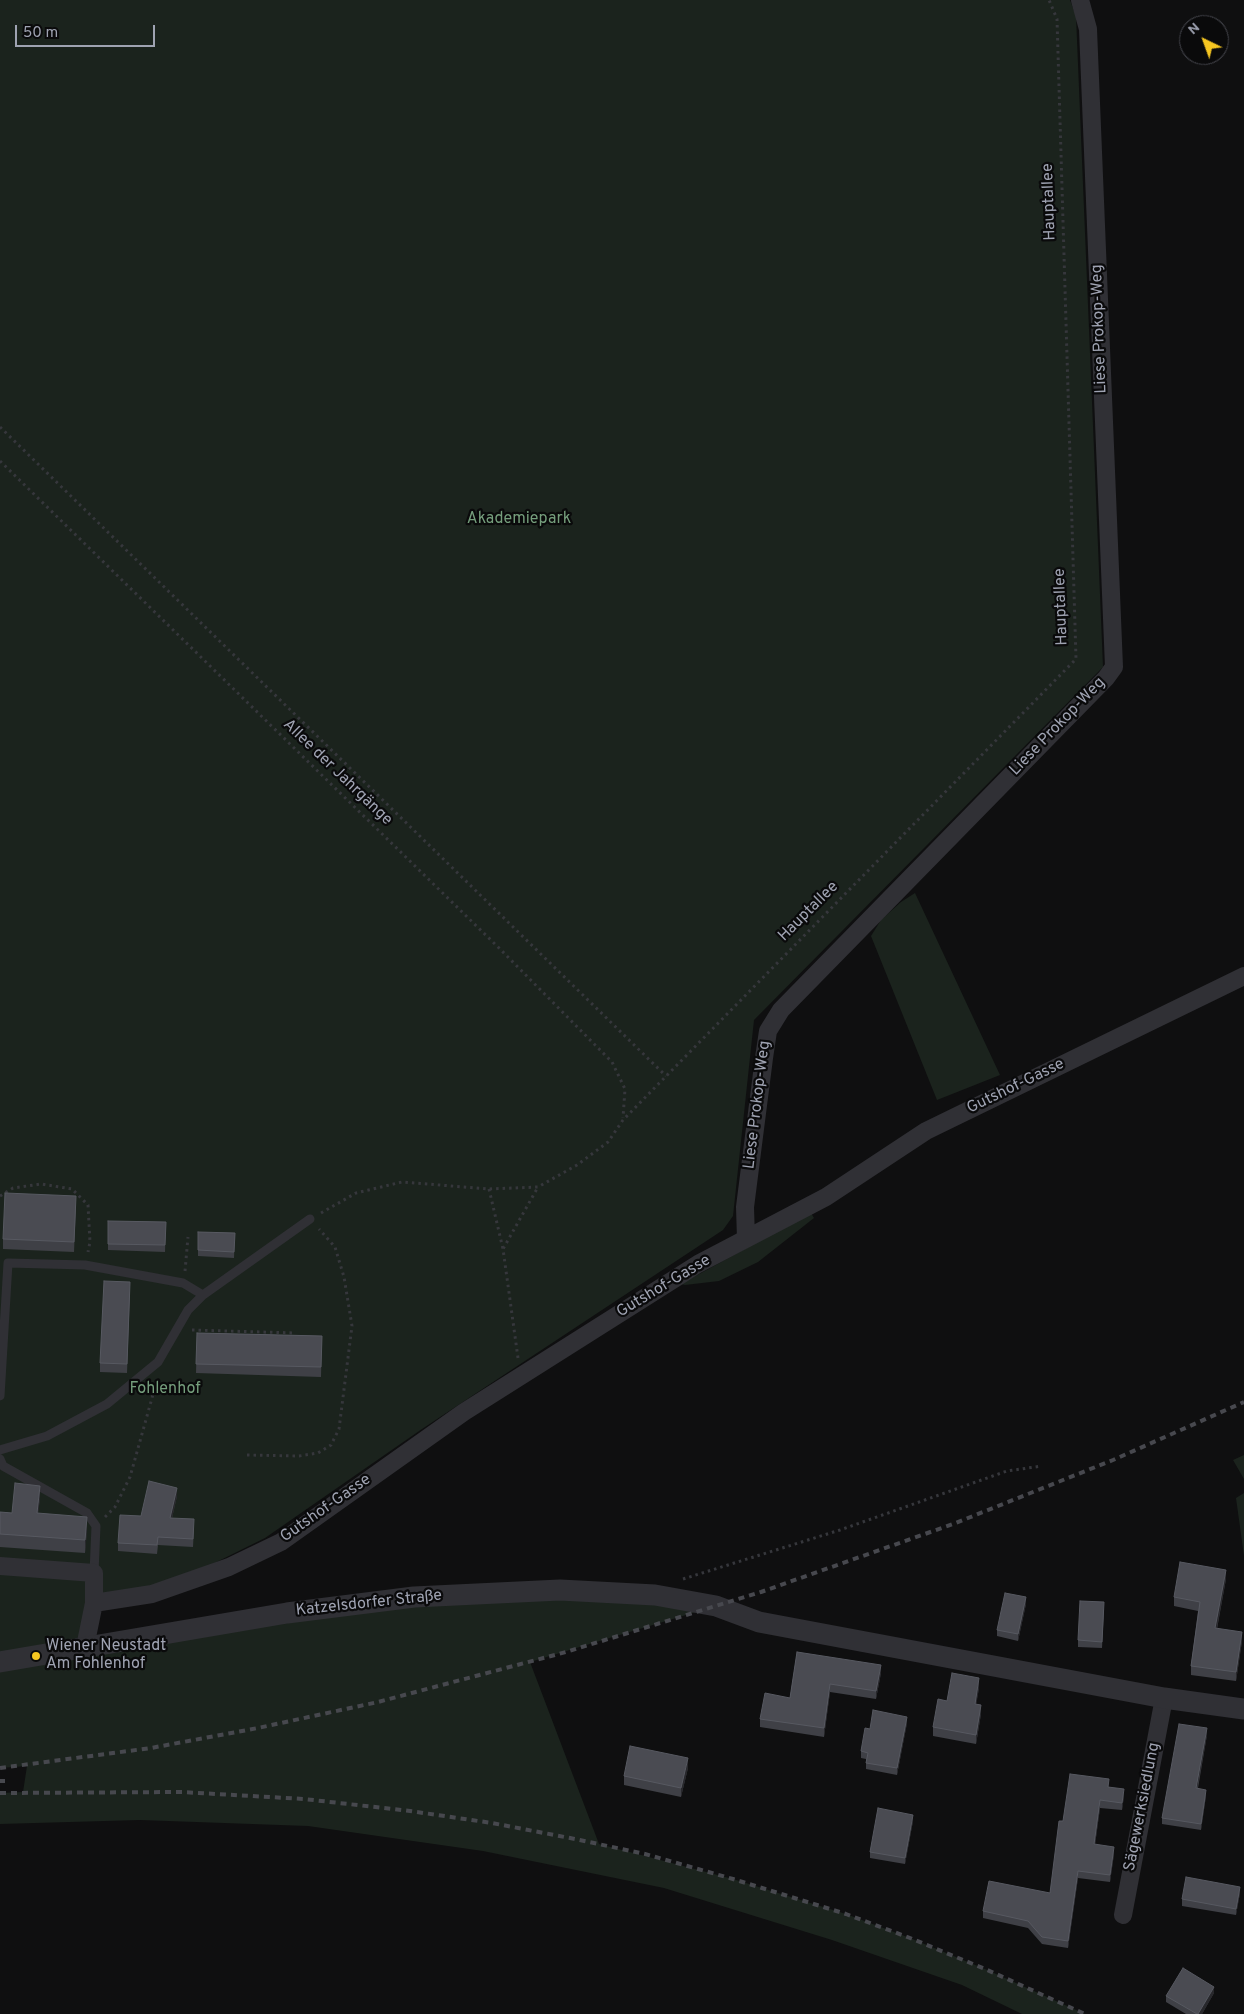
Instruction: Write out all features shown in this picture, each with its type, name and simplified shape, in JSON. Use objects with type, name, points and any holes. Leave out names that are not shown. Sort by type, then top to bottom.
[{"type":"street","name":"Liese Prokop-Weg","points":[[746,1239],[745,1208],[768,1031],[781,1010],[1106,678],[1114,667],[1088,29],[1080,0]]},
{"type":"street","name":"Gutshof-Gasse","points":[[94,1603],[152,1594],[229,1567],[280,1542],[464,1412],[698,1264],[826,1197],[926,1131],[1244,976]]},
{"type":"street","points":[[0,1566],[94,1573],[94,1603],[85,1647]]},
{"type":"street","name":"Katzelsdorfer Straße","points":[[0,1662],[287,1613],[414,1598],[560,1590],[655,1595],[716,1606],[759,1622],[1164,1698],[1244,1709]]},
{"type":"street","name":"Sägewerksiedlung","points":[[1123,1915],[1164,1698]]},
{"type":"lane","points":[[0,1450],[47,1436],[107,1404],[158,1362],[188,1310],[202,1295],[310,1219]]},
{"type":"lane","points":[[0,1396],[8,1263],[85,1265],[184,1282],[202,1295]]},
{"type":"lane","points":[[0,1459],[3,1466],[87,1513],[96,1526],[94,1573]]},
{"type":"path","name":"Hauptallee","points":[[538,1187],[577,1165],[608,1142],[623,1120],[1076,659],[1057,19],[1049,0]]},
{"type":"path","points":[[0,427],[666,1076]]},
{"type":"path","name":"Allee der Jahrgänge","points":[[0,461],[485,934],[612,1062],[624,1089],[623,1120]]},
{"type":"path","points":[[247,1455],[299,1456],[318,1452],[331,1445],[339,1429],[352,1326],[344,1277],[335,1247],[310,1219],[356,1193],[402,1182],[489,1189],[538,1187]]},
{"type":"path","points":[[0,1196],[13,1188],[41,1184],[72,1189],[88,1205],[90,1242],[85,1265]]},
{"type":"path","points":[[503,1249],[538,1187]]},
{"type":"path","points":[[489,1189],[503,1249],[519,1366]]},
{"type":"path","points":[[184,1282],[188,1237]]},
{"type":"path","points":[[177,1330],[296,1333]]},
{"type":"path","points":[[96,1526],[115,1507],[130,1478],[158,1376],[158,1362]]},
{"type":"path","points":[[676,1581],[840,1530],[1007,1471],[1042,1466]]},
{"type":"green space","name":"Akademiepark","points":[[0,0],[1070,0],[1076,16],[1103,667],[754,1020],[733,1216],[723,1230],[422,1429],[265,1538],[152,1594],[94,1603],[85,1646],[287,1613],[560,1590],[716,1606],[530,1662],[599,1844],[733,1879],[846,1914],[985,1969],[1085,2014],[1022,2014],[962,1985],[832,1940],[664,1888],[483,1851],[308,1826],[140,1820],[0,1824],[0,1793],[23,1792],[27,1766],[0,1768]]},
{"type":"green space","points":[[915,893],[1000,1075],[937,1100],[871,936],[881,920],[901,902]]},
{"type":"green space","points":[[811,1213],[814,1218],[758,1262],[719,1281],[681,1284]]},
{"type":"green space","points":[[1244,1455],[1244,1479],[1233,1460]]},
{"type":"green space","points":[[1244,1493],[1244,1556],[1236,1498]]},
{"type":"building","points":[[5,1193],[76,1196],[74,1242],[3,1239]]},
{"type":"building","points":[[108,1221],[166,1222],[165,1245],[108,1244]]},
{"type":"building","points":[[198,1232],[235,1233],[234,1252],[198,1250]]},
{"type":"building","points":[[104,1281],[130,1282],[127,1364],[100,1363]]},
{"type":"building","points":[[197,1333],[322,1336],[321,1367],[196,1364]]},
{"type":"building","points":[[149,1481],[177,1488],[170,1518],[194,1519],[193,1539],[158,1537],[157,1545],[118,1543],[120,1515],[141,1516]]},
{"type":"building","points":[[15,1483],[40,1486],[37,1513],[87,1517],[85,1540],[0,1534],[0,1512],[12,1513]]},
{"type":"building","points":[[1180,1562],[1226,1570],[1215,1628],[1242,1632],[1236,1672],[1191,1666],[1200,1602],[1174,1597]]},
{"type":"building","points":[[1005,1593],[1026,1597],[1018,1634],[997,1630]]},
{"type":"building","points":[[1080,1601],[1104,1602],[1102,1642],[1078,1640]]},
{"type":"building","points":[[797,1652],[881,1665],[876,1691],[830,1684],[824,1728],[760,1719],[765,1693],[790,1698]]},
{"type":"building","points":[[952,1673],[979,1678],[975,1704],[981,1705],[976,1735],[933,1727],[938,1699],[947,1701]]},
{"type":"building","points":[[873,1710],[907,1717],[897,1768],[866,1763],[868,1753],[861,1751],[865,1728],[870,1729]]},
{"type":"building","points":[[1179,1724],[1207,1728],[1196,1788],[1206,1790],[1201,1824],[1162,1818]]},
{"type":"building","points":[[630,1746],[688,1758],[681,1788],[624,1776]]},
{"type":"building","points":[[1070,1774],[1109,1779],[1108,1787],[1124,1789],[1122,1803],[1100,1800],[1094,1844],[1114,1847],[1110,1875],[1078,1871],[1068,1941],[1042,1937],[1028,1921],[983,1911],[989,1881],[1050,1893],[1059,1821],[1063,1821]]},
{"type":"building","points":[[878,1808],[913,1815],[905,1858],[870,1852]]},
{"type":"building","points":[[1186,1877],[1240,1887],[1236,1909],[1182,1899]]},
{"type":"building","points":[[1183,1968],[1214,1987],[1198,2014],[1166,1996]]},
{"type":"railway","points":[[0,1768],[151,1748],[258,1728],[378,1702],[566,1652],[761,1592],[953,1524],[1113,1460],[1244,1402]]},
{"type":"railway","points":[[0,1781],[5,1781]]},
{"type":"railway","points":[[0,1793],[182,1792],[304,1799],[410,1811],[492,1823],[575,1839],[645,1854],[846,1914],[985,1969],[1085,2014]]},
{"type":"place","name":"Wiener Neustadt Am Fohlenhof","points":[[36,1656]]},
{"type":"park label","name":"Fohlenhof","points":[[165,1390]]}]
